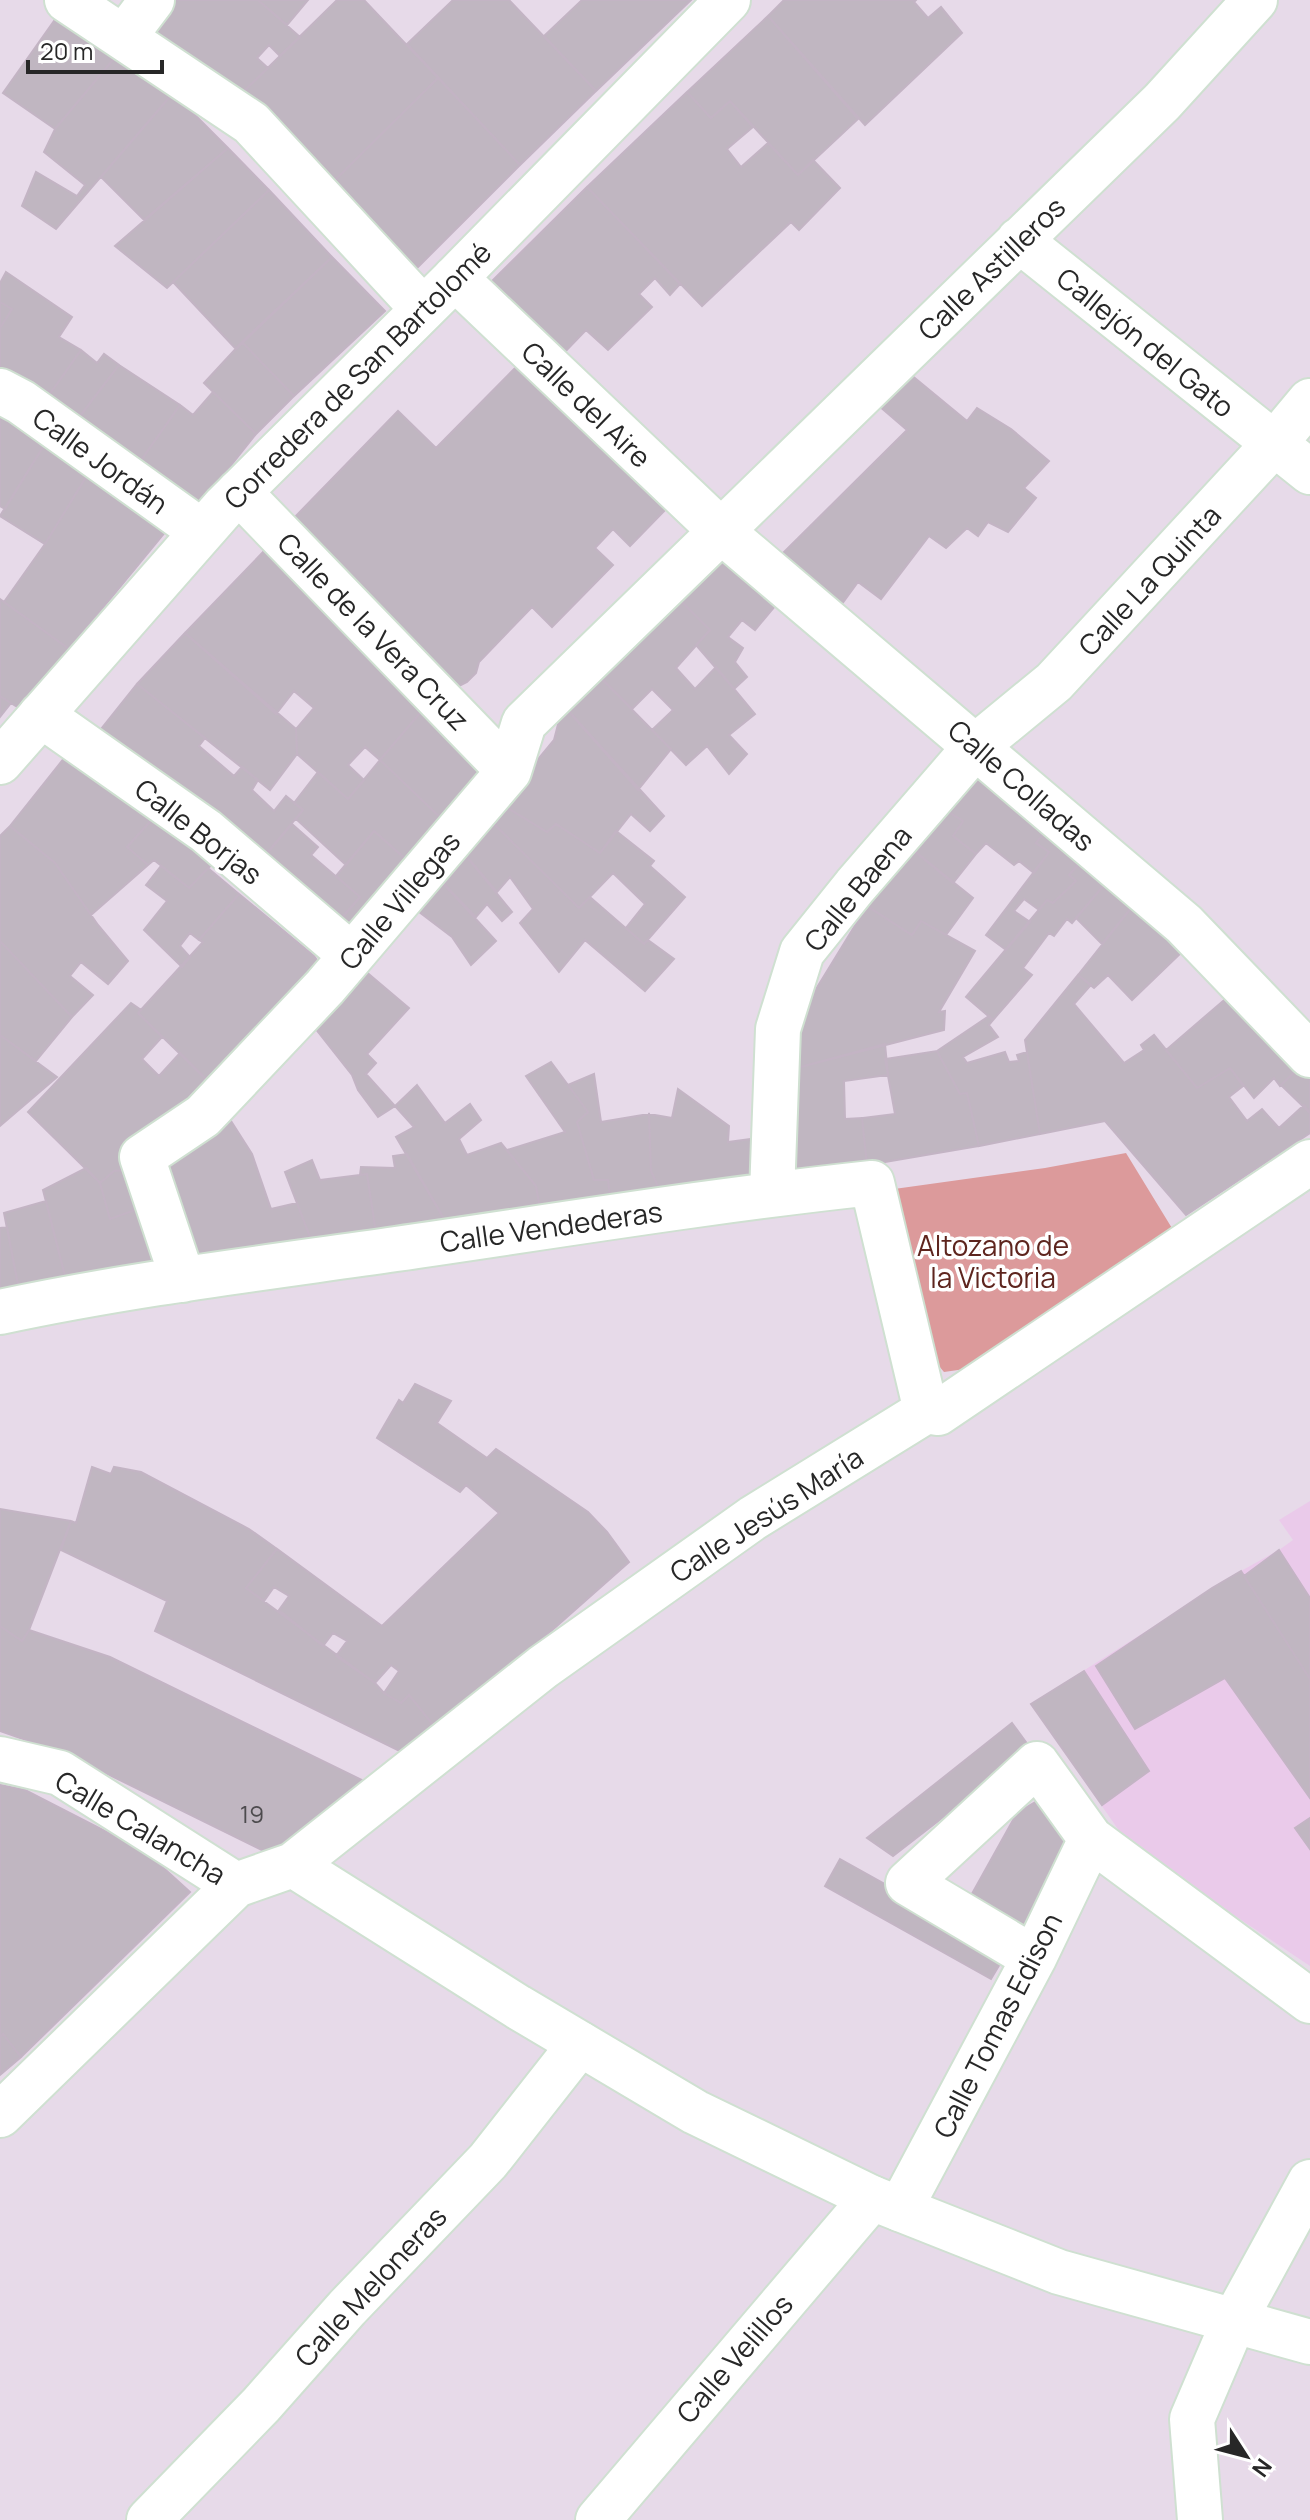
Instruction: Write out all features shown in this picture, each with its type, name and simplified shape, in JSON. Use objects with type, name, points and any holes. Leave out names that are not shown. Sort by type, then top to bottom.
[{"type":"street","points":[[67,0],[251,123],[423,309]]},
{"type":"street","points":[[124,37],[152,0]]},
{"type":"street","name":"Corredera de San Bartolomé","points":[[0,762],[201,531],[728,0]]},
{"type":"street","name":"Calle Astilleros","points":[[720,530],[1162,102],[1255,0]]},
{"type":"street","name":"Callejón del Gato","points":[[1019,240],[1310,472]]},
{"type":"street","name":"Calle del Aire","points":[[455,278],[720,530]]},
{"type":"street","name":"Calle Jordán","points":[[0,391],[21,402],[201,531]]},
{"type":"street","name":"Calle La Quinta","points":[[976,746],[1054,682],[1310,401]]},
{"type":"street","name":"Calle de la Vera Cruz","points":[[239,492],[509,771]]},
{"type":"street","name":"Calle Colladas","points":[[720,530],[1184,924],[1310,1055]]},
{"type":"street","name":"Calle Villegas","points":[[183,1280],[142,1157],[203,1116],[325,987],[509,771],[524,723],[720,530]]},
{"type":"street","name":"Calle Borjas","points":[[41,715],[206,831],[351,955]]},
{"type":"street","name":"Calle Baena","points":[[772,1194],[778,1029],[802,952],[976,746]]},
{"type":"street","name":"Calle Jesús María","points":[[236,1885],[293,1865],[543,1667],[753,1518],[926,1411],[938,1413],[1310,1162]]},
{"type":"street","name":"Calle Vendederas","points":[[0,1312],[183,1280],[772,1194],[872,1183],[926,1411]]},
{"type":"street","name":"Calle Calancha","points":[[0,1759],[60,1773],[236,1885]]},
{"type":"street","points":[[1034,1958],[908,1883],[1037,1764],[1091,1839],[1310,2001]]},
{"type":"street","name":"Calle Tomas Edison","points":[[886,2204],[1034,1958],[1091,1839]]},
{"type":"street","points":[[293,1865],[695,2112],[886,2204],[1059,2272],[1310,2342]]},
{"type":"street","points":[[0,2115],[236,1885]]},
{"type":"street","name":"Calle Meloneras","points":[[149,2520],[261,2405],[347,2308],[488,2161],[580,2044]]},
{"type":"street","points":[[1200,2520],[1192,2419],[1234,2321],[1310,2182]]},
{"type":"street","name":"Calle Velillos","points":[[598,2520],[886,2204]]},
{"type":"shaded area","points":[[1310,1501],[1310,1966],[1129,1845],[1031,1704],[1293,1540],[1279,1520]]},
{"type":"green space","name":"Altozano de la Victoria","points":[[1126,1153],[1178,1238],[993,1365],[944,1372],[921,1345],[887,1190],[1045,1168]]},
{"type":"building","points":[[170,0],[258,0],[300,37],[280,56],[269,45],[257,58],[268,68],[235,100],[143,33]]},
{"type":"building","points":[[258,0],[308,0],[287,25]]},
{"type":"building","points":[[337,0],[364,0],[438,78],[328,187],[235,100]]},
{"type":"building","points":[[453,0],[509,0],[596,91],[520,165],[407,44]]},
{"type":"building","points":[[582,0],[691,0],[596,91],[544,36]]},
{"type":"building","points":[[784,0],[916,0],[914,2],[928,18],[941,7],[962,33],[865,125],[768,16]]},
{"type":"building","points":[[59,14],[117,55],[55,129],[3,93]]},
{"type":"building","points":[[768,16],[858,119],[798,175],[730,101],[711,118],[687,92]]},
{"type":"building","points":[[117,55],[173,93],[56,229],[22,206],[36,172],[77,196],[85,185],[44,152],[55,129]]},
{"type":"building","points":[[438,78],[520,165],[411,274],[328,187]]},
{"type":"building","points":[[687,92],[711,118],[730,101],[753,127],[727,149],[741,167],[768,143],[798,175],[813,160],[840,188],[799,230],[791,222],[702,306],[587,187]]},
{"type":"building","points":[[173,93],[228,148],[144,220],[101,177]]},
{"type":"building","points":[[228,148],[269,190],[167,288],[115,246]]},
{"type":"building","points":[[587,187],[680,284],[670,295],[655,278],[639,294],[652,307],[608,350],[586,330],[558,359],[486,287]]},
{"type":"building","points":[[269,190],[332,257],[236,349],[173,282]]},
{"type":"building","points":[[332,257],[385,311],[294,396],[242,342]]},
{"type":"building","points":[[6,272],[72,317],[59,337],[81,350],[47,398],[0,369],[0,328],[12,309],[0,302],[0,283]]},
{"type":"building","points":[[0,302],[12,309],[0,328]]},
{"type":"building","points":[[242,342],[294,396],[256,434],[204,383]]},
{"type":"building","points":[[81,350],[97,363],[104,354],[119,365],[78,419],[47,398]]},
{"type":"building","points":[[523,360],[670,505],[630,546],[613,529],[595,548],[613,565],[552,627],[532,607],[479,662],[476,673],[455,688],[291,521],[398,411],[436,448]]},
{"type":"building","points":[[119,365],[180,405],[137,466],[73,425]]},
{"type":"building","points":[[910,374],[967,421],[977,408],[1011,429],[1049,461],[1024,488],[1036,498],[1008,532],[988,522],[978,536],[967,528],[946,548],[929,536],[881,599],[858,582],[836,612],[775,561],[907,430],[879,406]]},
{"type":"building","points":[[213,392],[256,434],[197,508],[137,466],[180,405],[193,415]]},
{"type":"building","points":[[0,417],[46,442],[5,509],[0,506]]},
{"type":"building","points":[[46,442],[91,469],[45,544],[0,516]]},
{"type":"building","points":[[91,469],[171,525],[69,649],[4,602],[45,544]]},
{"type":"building","points":[[265,550],[426,706],[380,760],[365,747],[348,765],[364,780],[348,799],[297,754],[296,729],[314,708],[294,691],[276,714],[185,633]]},
{"type":"building","points":[[712,552],[775,606],[755,630],[742,620],[728,637],[743,648],[735,662],[747,677],[734,689],[696,645],[710,630],[672,592]]},
{"type":"building","points":[[672,592],[710,630],[676,668],[695,689],[716,667],[755,714],[729,735],[747,754],[729,774],[707,746],[686,765],[652,730],[673,710],[652,689],[632,709],[593,670]]},
{"type":"building","points":[[0,599],[69,649],[22,710],[0,696]]},
{"type":"building","points":[[185,633],[296,729],[297,754],[270,790],[137,684]]},
{"type":"building","points":[[593,670],[671,749],[638,790],[563,705]]},
{"type":"building","points":[[137,684],[205,738],[199,746],[234,776],[242,767],[258,780],[252,790],[274,811],[286,796],[303,810],[257,865],[97,734]]},
{"type":"building","points":[[0,696],[11,703],[0,717]]},
{"type":"building","points":[[563,705],[664,816],[650,831],[631,814],[600,853],[556,824],[547,832],[501,804],[554,740]]},
{"type":"building","points":[[426,706],[493,769],[446,823],[380,760]]},
{"type":"building","points":[[73,747],[157,814],[127,847],[148,865],[91,915],[55,863],[10,826]]},
{"type":"building","points":[[380,760],[446,823],[409,862],[374,831],[346,865],[296,819],[303,810],[294,803],[318,772],[348,799]]},
{"type":"building","points":[[977,767],[1048,828],[1036,843],[1049,852],[1034,873],[1019,861],[1014,865],[986,843],[976,854],[953,836],[963,821],[944,809]]},
{"type":"building","points":[[501,804],[547,832],[556,824],[600,853],[616,831],[654,861],[650,866],[685,897],[644,944],[626,928],[645,904],[613,873],[579,908],[489,819]]},
{"type":"building","points":[[944,809],[963,821],[953,836],[976,854],[953,883],[912,849]]},
{"type":"building","points":[[157,814],[217,859],[189,888],[154,860],[148,865],[127,847]]},
{"type":"building","points":[[489,819],[579,908],[590,897],[644,944],[648,940],[674,959],[645,991],[585,940],[559,972],[520,923],[533,909],[510,877],[497,892],[462,851]]},
{"type":"building","points":[[292,824],[318,847],[311,855],[360,897],[332,929],[257,865]]},
{"type":"building","points":[[10,826],[55,863],[98,925],[128,961],[108,984],[81,962],[70,976],[93,995],[72,1017],[0,941],[0,836]]},
{"type":"building","points":[[1048,828],[1085,857],[1069,875],[1076,881],[1053,903],[1047,900],[1039,910],[1024,899],[1014,911],[1030,922],[1006,950],[986,935],[1049,852],[1036,843]]},
{"type":"building","points":[[374,831],[417,869],[350,946],[332,929],[360,897],[336,876]]},
{"type":"building","points":[[912,849],[973,898],[946,935],[921,921],[912,935],[867,906]]},
{"type":"building","points":[[462,851],[512,912],[502,921],[487,904],[476,917],[439,879]]},
{"type":"building","points":[[1085,857],[1110,878],[1072,923],[1067,919],[1054,936],[1049,933],[1023,968],[1032,975],[993,1020],[966,997],[1047,900],[1053,903],[1076,881],[1069,875]]},
{"type":"building","points":[[161,866],[189,888],[208,868],[239,894],[199,940],[190,933],[180,946],[190,957],[182,967],[144,930],[167,901],[146,885]]},
{"type":"building","points":[[1110,878],[1136,902],[1102,944],[1076,918]]},
{"type":"building","points":[[439,879],[496,941],[471,965],[452,937],[414,908]]},
{"type":"building","points":[[239,894],[318,962],[218,1091],[138,1013],[203,942],[199,940]]},
{"type":"building","points":[[1136,902],[1185,949],[1132,1000],[1108,975],[1094,988],[1078,975]]},
{"type":"building","points":[[867,906],[912,935],[921,921],[975,951],[939,1012],[945,1011],[944,1030],[793,1069],[805,1007]]},
{"type":"building","points":[[0,941],[72,1017],[36,1061],[0,1035]]},
{"type":"building","points":[[364,970],[409,1008],[367,1054],[376,1063],[366,1074],[395,1106],[378,1117],[358,1090],[352,1075],[315,1028]]},
{"type":"building","points":[[1078,975],[1091,985],[1074,1004],[1124,1063],[1144,1050],[1141,1045],[1154,1035],[1197,1088],[1230,1068],[1243,1086],[1229,1097],[1247,1121],[1262,1109],[1279,1128],[1304,1105],[1310,1113],[1310,1133],[1186,1215],[1105,1121],[1040,1134],[1025,1040]]},
{"type":"building","points":[[1230,995],[1301,1066],[1280,1086],[1274,1078],[1254,1098],[1230,1068],[1197,1088],[1166,1050]]},
{"type":"building","points":[[131,1003],[141,1010],[138,1013],[162,1037],[142,1059],[159,1076],[180,1053],[218,1091],[136,1169],[114,1171],[100,1183],[28,1112]]},
{"type":"building","points":[[989,1016],[993,1020],[989,1025],[998,1037],[963,1057],[967,1063],[1005,1052],[1009,1062],[1019,1061],[1017,1055],[1027,1052],[1040,1134],[979,1146],[967,1093],[960,1094],[937,1051]]},
{"type":"building","points":[[0,1035],[57,1077],[0,1126]]},
{"type":"building","points":[[885,1044],[888,1075],[844,1081],[845,1119],[862,1118],[867,1165],[792,1179],[793,1069]]},
{"type":"building","points":[[937,1051],[960,1094],[967,1093],[979,1146],[867,1165],[862,1118],[895,1114],[885,1059]]},
{"type":"building","points":[[551,1062],[588,1112],[577,1122],[594,1180],[608,1180],[611,1206],[541,1215],[536,1186],[507,1150],[565,1132],[526,1076]]},
{"type":"building","points":[[1301,1066],[1310,1075],[1310,1113],[1281,1085]]},
{"type":"building","points":[[594,1074],[601,1122],[649,1114],[651,1171],[664,1200],[611,1206],[608,1180],[594,1180],[577,1122],[588,1112],[568,1085]]},
{"type":"building","points":[[417,1085],[445,1123],[470,1104],[481,1120],[459,1139],[467,1155],[501,1143],[536,1186],[541,1215],[448,1226],[396,1137],[414,1127],[395,1106]]},
{"type":"building","points":[[678,1089],[729,1126],[728,1142],[759,1138],[760,1184],[664,1200],[651,1171],[649,1114],[672,1118]]},
{"type":"building","points":[[231,1121],[252,1154],[271,1209],[297,1203],[310,1237],[192,1259],[161,1170]]},
{"type":"building","points":[[407,1154],[448,1226],[376,1233],[367,1174],[360,1175],[361,1167],[395,1168],[393,1156]]},
{"type":"building","points":[[312,1160],[320,1180],[367,1174],[376,1233],[310,1237],[285,1172]]},
{"type":"building","points":[[86,1168],[100,1183],[110,1219],[149,1205],[167,1269],[67,1284],[43,1190]]},
{"type":"building","points":[[136,1169],[149,1205],[110,1219],[100,1183],[114,1171]]},
{"type":"building","points":[[46,1201],[67,1284],[20,1295],[4,1213]]},
{"type":"building","points":[[7,1227],[20,1295],[0,1299],[0,1228]]},
{"type":"building","points":[[415,1384],[451,1401],[437,1423],[487,1458],[496,1449],[588,1512],[629,1562],[438,1731],[409,1695],[401,1703],[384,1693],[399,1671],[391,1665],[375,1683],[336,1656],[347,1641],[333,1633],[323,1646],[279,1610],[289,1596],[274,1587],[264,1601],[246,1588],[277,1549],[382,1626],[499,1513],[466,1485],[460,1492],[377,1438],[399,1400],[403,1403]]},
{"type":"building","points":[[92,1467],[111,1474],[114,1467],[141,1472],[249,1529],[277,1549],[246,1588],[375,1683],[384,1693],[401,1703],[409,1695],[438,1731],[410,1756],[155,1631],[167,1601],[61,1550],[71,1521],[76,1523]]},
{"type":"building","points":[[0,1509],[71,1521],[22,1641],[0,1626]]},
{"type":"building","points":[[1279,1550],[1310,1598],[1310,1679],[1244,1576]]},
{"type":"building","points":[[1241,1571],[1310,1679],[1310,1798],[1225,1678],[1135,1729],[1096,1666]]},
{"type":"building","points":[[0,1626],[22,1641],[29,1630],[110,1657],[370,1784],[286,1862],[69,1755],[0,1731]]},
{"type":"building","points":[[1084,1671],[1149,1771],[1102,1805],[1031,1704]]},
{"type":"building","points":[[1012,1723],[1031,1749],[893,1856],[867,1838]]},
{"type":"building","points":[[0,1785],[25,1790],[146,1852],[190,1892],[21,2057],[3,2034],[0,2037]]},
{"type":"building","points":[[1042,1798],[1072,1843],[1023,1930],[969,1899],[1017,1813]]},
{"type":"building","points":[[1310,1818],[1310,1849],[1295,1828]]},
{"type":"building","points":[[840,1859],[1007,1952],[991,1979],[825,1886]]},
{"type":"building","points":[[3,2034],[21,2057],[0,2075],[0,2037]]}]
